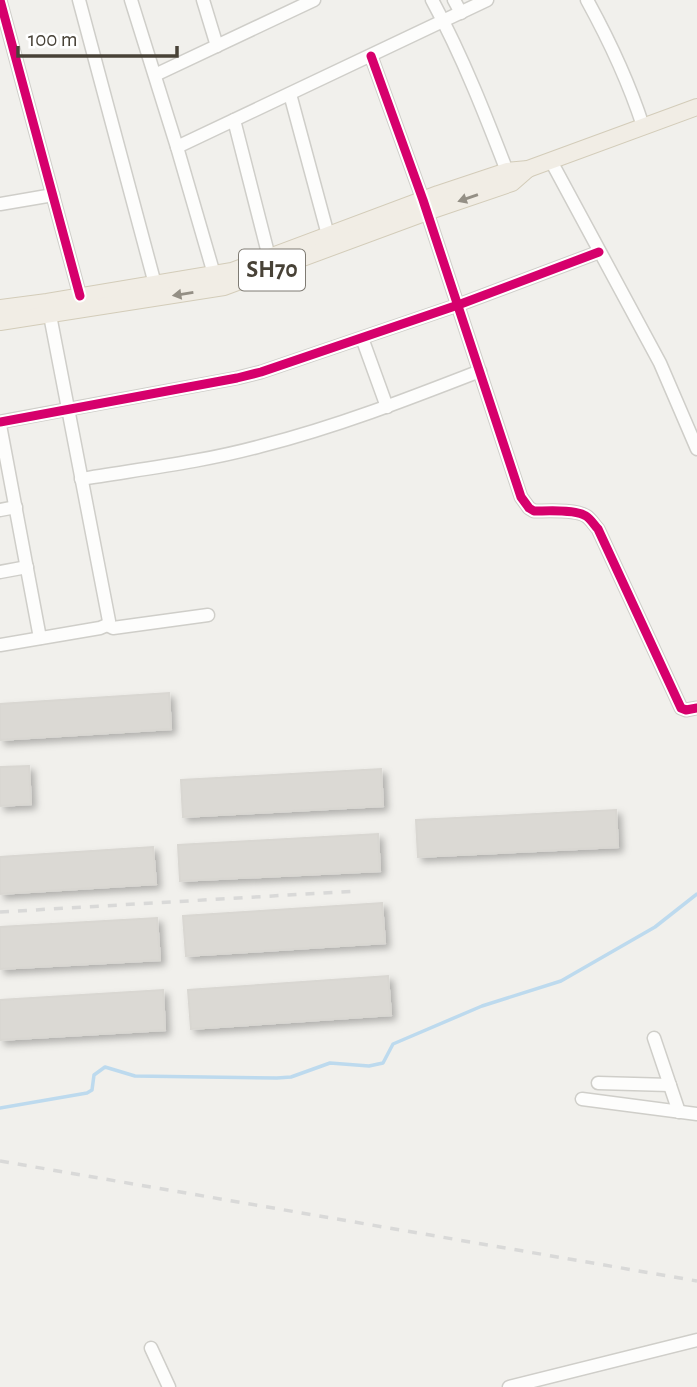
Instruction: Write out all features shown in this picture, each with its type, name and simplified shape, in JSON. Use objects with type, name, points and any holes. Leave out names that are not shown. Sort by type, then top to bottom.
[{"type":"main road","name":"SH70","points":[[0,308],[49,308],[216,281],[232,271],[328,235],[510,177],[697,107]]},
{"type":"main road","name":"SH70","points":[[0,322],[80,296],[155,284],[216,281],[237,283],[425,206]]},
{"type":"street","points":[[0,0],[80,296]]},
{"type":"street","points":[[79,0],[155,284]]},
{"type":"street","points":[[131,0],[216,281]]},
{"type":"street","points":[[204,0],[217,46]]},
{"type":"street","points":[[155,75],[314,0]]},
{"type":"street","points":[[432,0],[475,92],[510,177]]},
{"type":"street","points":[[454,0],[461,13]]},
{"type":"street","points":[[177,147],[487,0]]},
{"type":"street","points":[[587,0],[633,97],[643,126]]},
{"type":"street","points":[[371,56],[425,206],[521,497],[529,509],[534,511],[578,513],[592,521],[681,708],[697,708]]},
{"type":"street","points":[[290,94],[328,235]]},
{"type":"street","points":[[234,120],[269,257]]},
{"type":"street","points":[[551,161],[637,317],[697,449]]},
{"type":"street","points":[[0,204],[53,195]]},
{"type":"street","points":[[40,638],[0,423],[237,379],[458,305],[599,252]]},
{"type":"street","points":[[0,645],[100,628],[109,621],[49,308]]},
{"type":"street","points":[[362,338],[387,407]]},
{"type":"street","points":[[81,479],[262,446],[387,407],[480,371]]},
{"type":"street","points":[[0,510],[16,508]]},
{"type":"street","points":[[0,572],[27,567]]},
{"type":"street","points":[[107,625],[113,628],[208,615]]},
{"type":"street","points":[[654,1038],[679,1112]]},
{"type":"street","points":[[598,1083],[670,1085]]},
{"type":"street","points":[[582,1099],[697,1114]]},
{"type":"street","points":[[509,1387],[697,1340]]},
{"type":"street","points":[[151,1348],[169,1387]]},
{"type":"building","points":[[169,693],[171,729],[0,740],[0,704]]},
{"type":"building","points":[[29,766],[31,804],[0,806],[0,767]]},
{"type":"building","points":[[381,769],[383,806],[183,817],[181,780]]},
{"type":"building","points":[[616,810],[618,847],[418,857],[416,820]]},
{"type":"building","points":[[378,834],[380,871],[180,881],[178,845]]},
{"type":"building","points":[[153,847],[156,884],[0,894],[0,857]]},
{"type":"building","points":[[382,903],[385,943],[186,956],[183,916]]},
{"type":"building","points":[[157,918],[160,960],[0,969],[0,927]]},
{"type":"building","points":[[388,976],[391,1015],[191,1029],[188,990]]},
{"type":"building","points":[[163,990],[165,1030],[0,1040],[0,1000]]},
{"type":"waterway","points":[[0,1108],[87,1093],[92,1090],[94,1075],[105,1067],[135,1076],[277,1078],[291,1077],[330,1063],[369,1066],[383,1063],[393,1044],[482,1006],[561,981],[655,927],[697,894]]},
{"type":"railway","points":[[0,912],[357,891]]},
{"type":"railway","points":[[0,1161],[697,1281]]},
{"type":"cycle path","points":[[0,0],[80,296]]},
{"type":"cycle path","points":[[371,56],[423,200],[521,497],[534,511],[575,512],[591,520],[598,529],[681,708],[697,708]]},
{"type":"cycle path","points":[[0,422],[261,372],[458,305],[599,252]]}]
